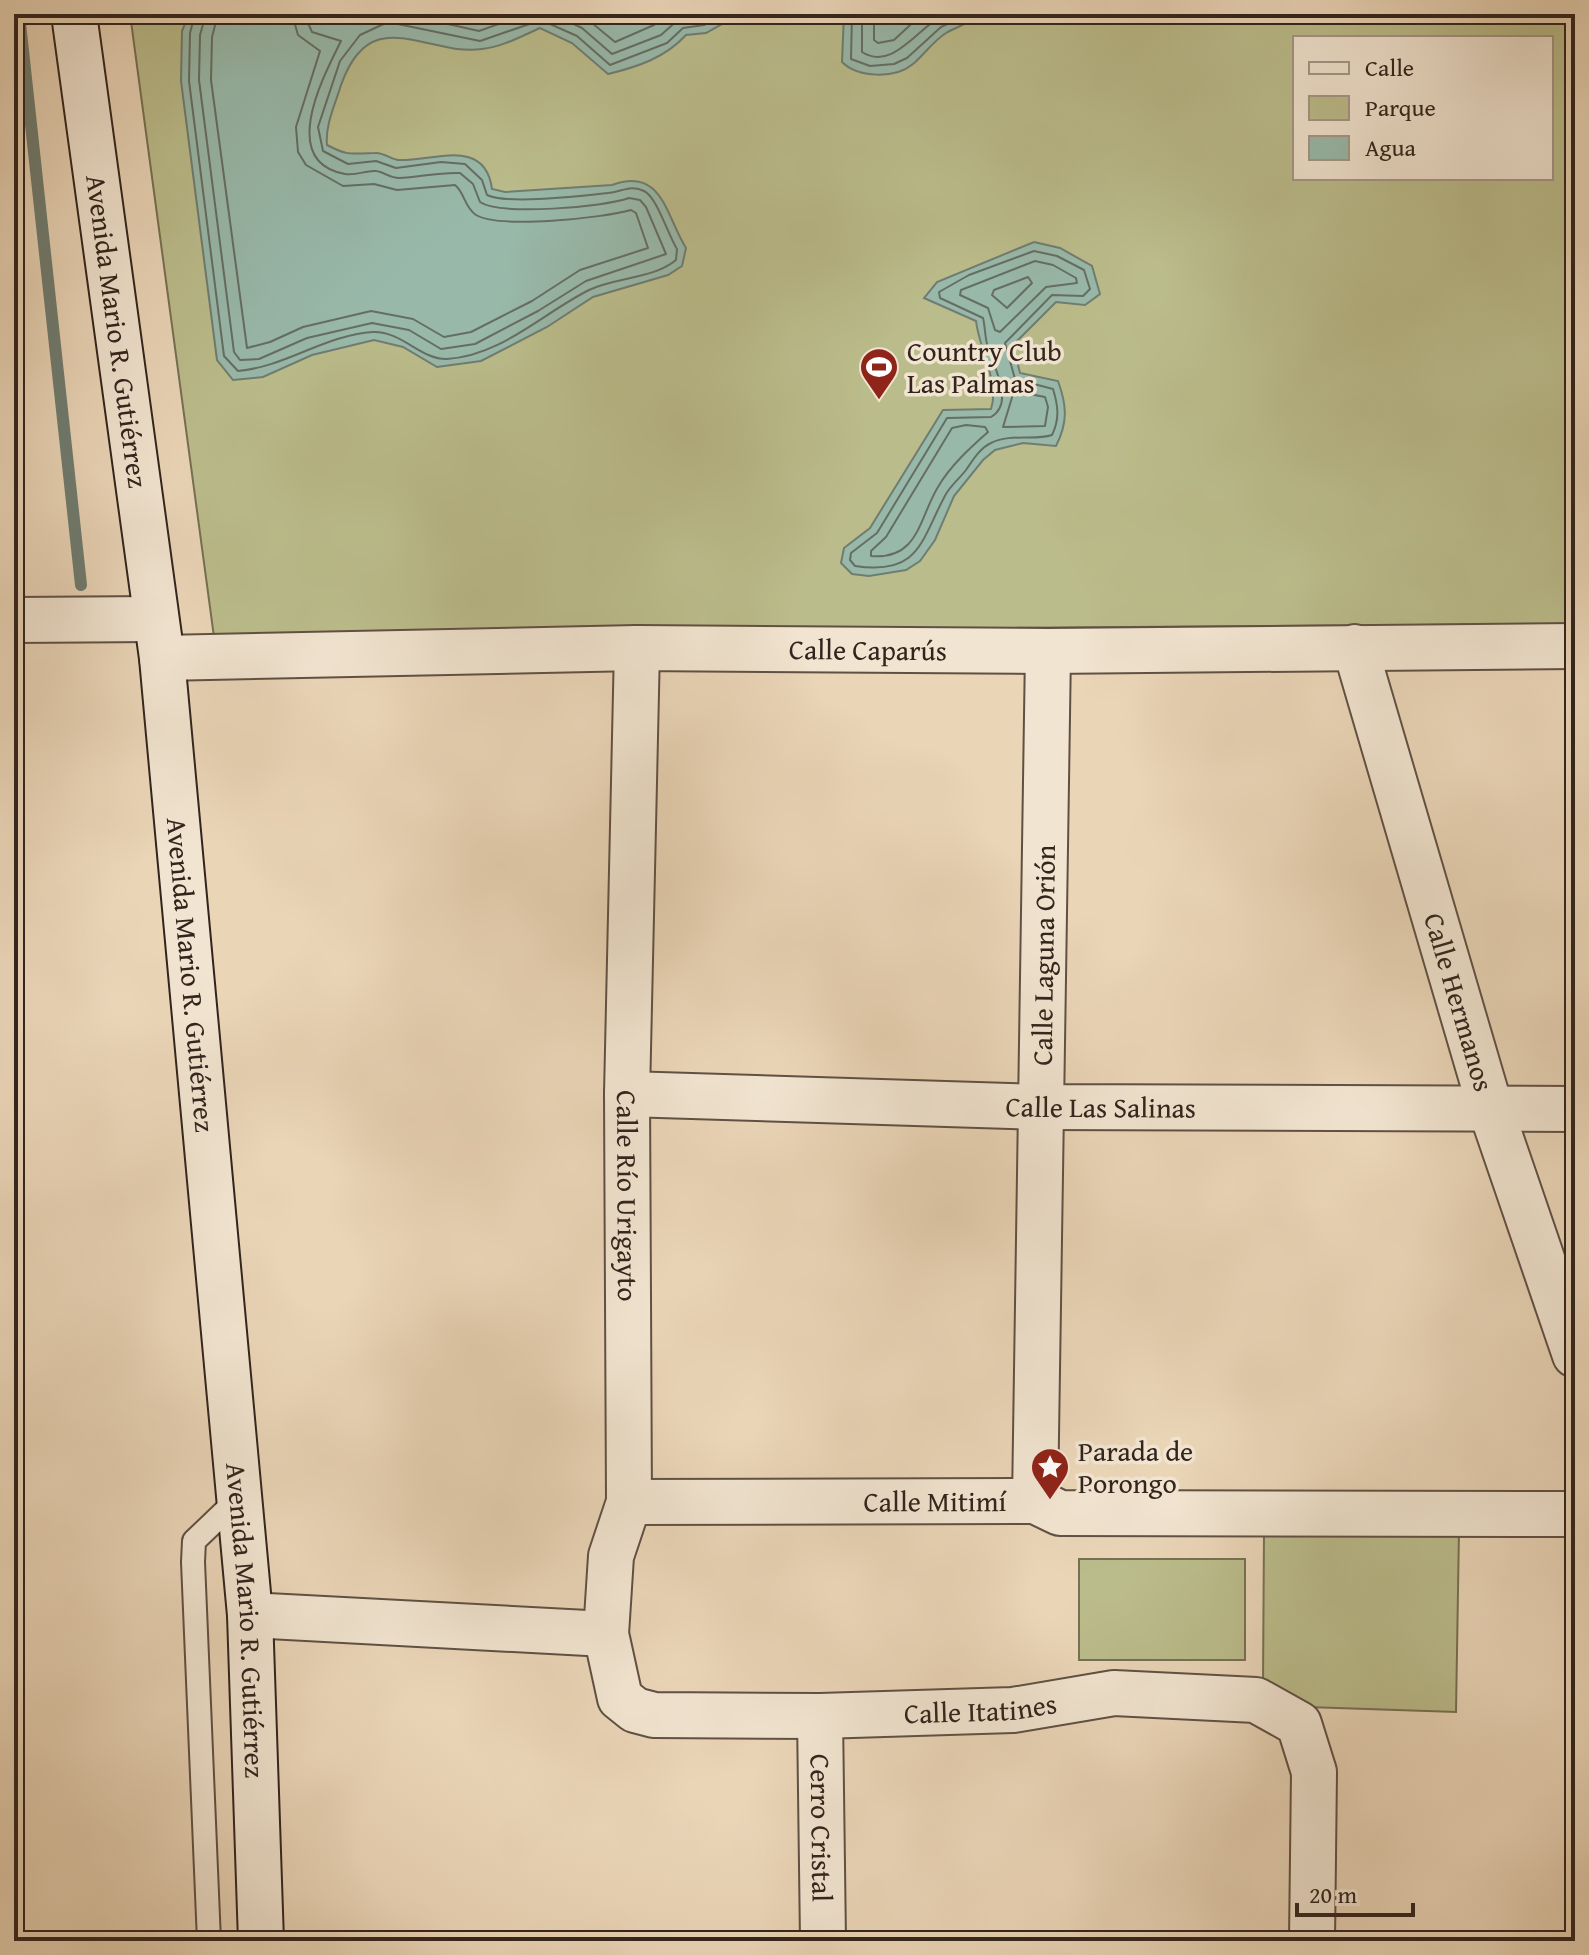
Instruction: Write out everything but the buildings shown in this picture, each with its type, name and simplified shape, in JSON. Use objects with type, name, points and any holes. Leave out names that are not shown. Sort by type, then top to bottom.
[{"type":"street","name":"Avenida Mario R. Gutiérrez","points":[[74,14],[159,638],[250,1615],[261,1941]]},
{"type":"street","name":"Calle Caparús","points":[[14,620],[159,638],[637,648],[1048,651],[1575,646]]},
{"type":"street","name":"Calle Hermanos","points":[[1355,647],[1490,1107],[1575,1355]]},
{"type":"street","name":"Calle Río Urigayto","points":[[637,648],[627,1094],[629,1502],[611,1556],[606,1634],[620,1698],[635,1710],[654,1715]]},
{"type":"street","name":"Calle Laguna Orión","points":[[1035,1501],[1048,651]]},
{"type":"street","name":"Calle Las Salinas","points":[[627,1094],[1041,1107],[1575,1109]]},
{"type":"street","name":"Calle Mitimí","points":[[629,1502],[1035,1501],[1060,1513],[1575,1514]]},
{"type":"street","points":[[250,1615],[606,1634]]},
{"type":"street","name":"Calle Itatines","points":[[654,1715],[820,1716],[1013,1710],[1114,1693],[1256,1700],[1299,1724],[1314,1772],[1312,1941]]},
{"type":"street","name":"Cerro Cristal","points":[[820,1716],[823,1941]]},
{"type":"lane","points":[[209,1941],[194,1541],[240,1498]]},
{"type":"green space","name":"Country Club Las Palmas","points":[[130,14],[1575,14],[1575,624],[660,630],[214,637]]},
{"type":"green space","points":[[1459,1530],[1456,1712],[1277,1706],[1263,1685],[1264,1531]]},
{"type":"green space","points":[[1079,1559],[1245,1559],[1245,1660],[1079,1660]]},
{"type":"water","points":[[189,14],[302,14],[340,20],[358,14],[740,14],[706,33],[686,35],[669,50],[650,60],[608,74],[572,43],[540,28],[504,44],[482,49],[384,38],[368,45],[353,59],[329,122],[327,145],[341,151],[351,154],[378,153],[398,160],[455,155],[468,157],[479,162],[487,173],[492,189],[505,192],[642,182],[660,197],[686,248],[682,266],[668,275],[593,297],[547,327],[481,361],[437,367],[403,347],[374,340],[312,355],[263,377],[233,380],[217,360],[181,81],[182,31]]},
{"type":"water","points":[[844,14],[978,14],[941,37],[905,69],[877,75],[857,71],[842,62]]},
{"type":"water","points":[[1034,242],[1060,248],[1092,266],[1100,294],[1085,305],[1056,302],[1013,345],[1020,373],[1058,381],[1065,414],[1056,446],[1023,443],[995,450],[954,496],[935,540],[920,561],[906,570],[869,576],[852,574],[841,563],[844,548],[870,528],[943,410],[991,409],[993,388],[976,321],[924,298],[937,282]]},
{"type":"waterway","points":[[19,14],[81,585]]},
{"type":"place","name":"Country Club Las Palmas","points":[[879,401]]},
{"type":"place","name":"Parada de Porongo","points":[[1050,1501]]}]
